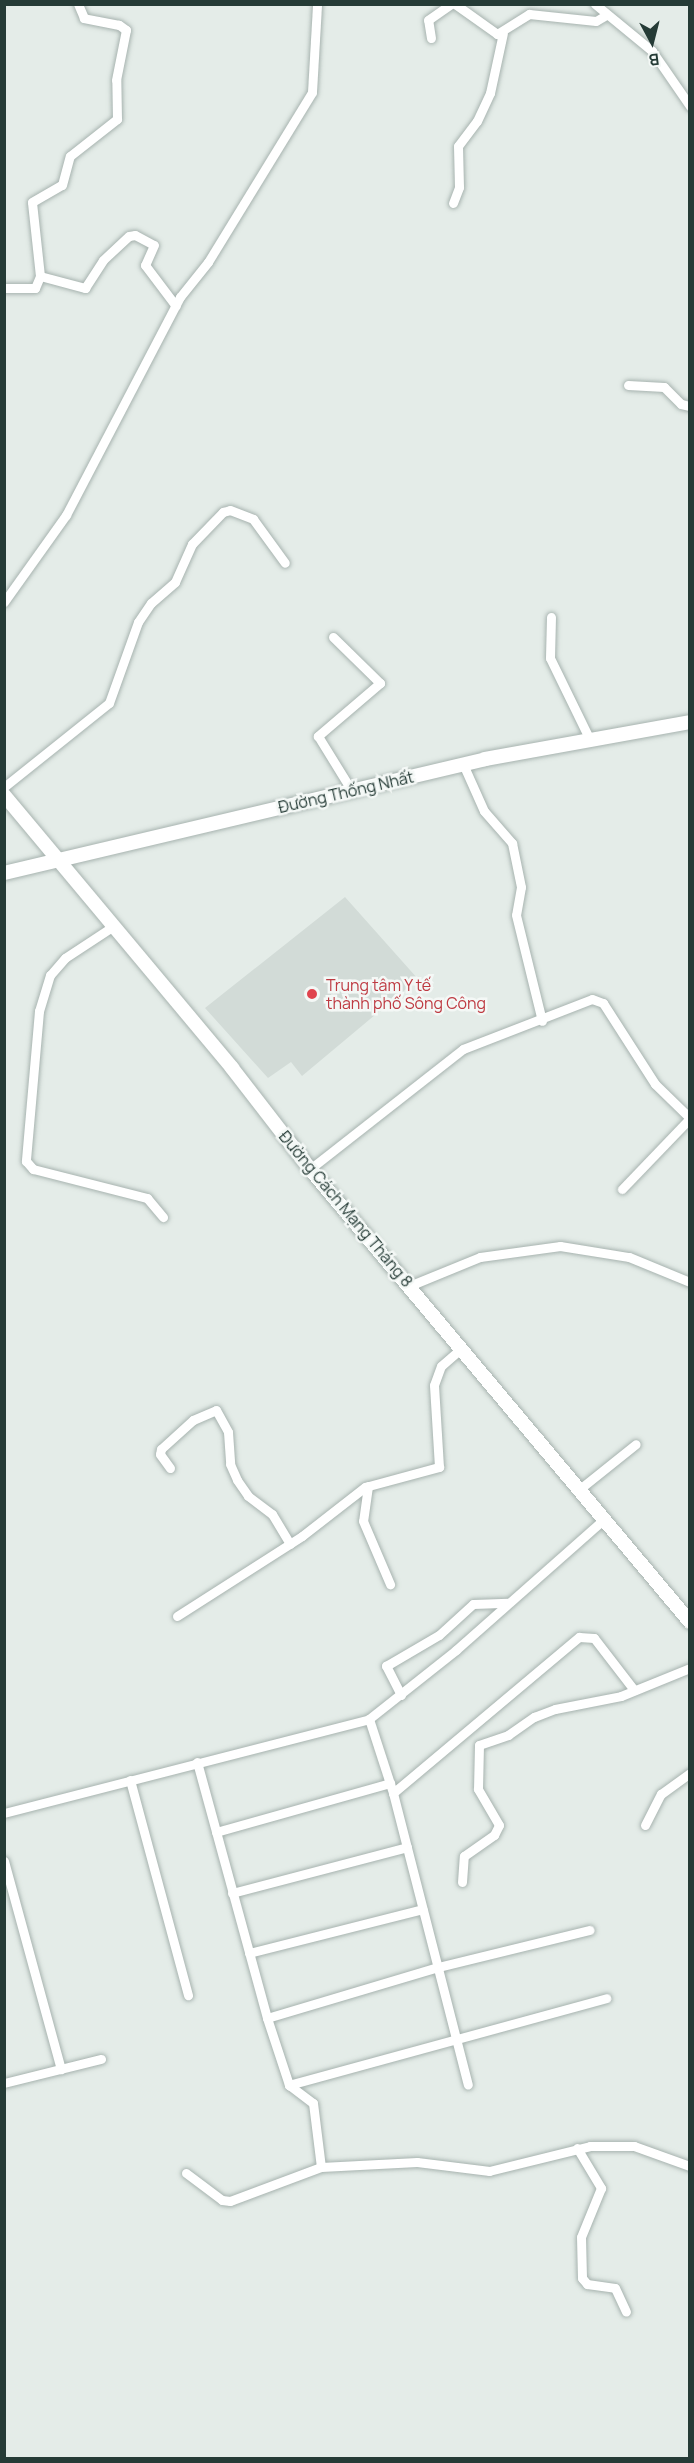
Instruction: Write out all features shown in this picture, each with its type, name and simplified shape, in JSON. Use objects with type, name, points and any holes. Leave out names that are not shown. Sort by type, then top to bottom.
[{"type":"street","points":[[4,288],[30,290],[40,276],[32,202],[62,185],[70,156],[113,125],[118,114],[116,80],[126,30],[119,25],[84,18],[78,4]]},
{"type":"street","points":[[4,602],[12,595],[66,515],[176,306],[246,204],[312,92],[318,48],[313,23],[316,4]]},
{"type":"street","points":[[430,38],[428,20],[453,4],[492,32],[503,33],[529,14],[596,21],[606,15]]},
{"type":"street","points":[[595,4],[652,51],[690,106]]},
{"type":"street","points":[[453,203],[459,187],[458,146],[477,121],[490,93],[503,33]]},
{"type":"street","points":[[40,276],[85,288],[103,260],[129,236],[135,235],[154,245],[145,265],[176,306]]},
{"type":"street","points":[[628,385],[664,387],[681,404],[690,406]]},
{"type":"street","points":[[4,787],[109,702],[138,622],[152,603],[175,582],[192,544],[223,512],[230,510],[253,519],[285,563]]},
{"type":"street","points":[[4,587],[12,595]]},
{"type":"street","points":[[551,617],[550,658],[590,740]]},
{"type":"street","points":[[333,637],[381,683],[318,736],[352,791]]},
{"type":"street","name":"Đường Thống Nhất","points":[[4,873],[463,764],[690,722]]},
{"type":"street","points":[[463,764],[484,811],[512,843],[521,887],[516,915],[542,1021]]},
{"type":"street","name":"Đường Cách Mạng Tháng 8","points":[[4,795],[232,1068],[310,1169],[604,1519],[688,1615]]},
{"type":"street","points":[[112,927],[65,958],[50,975],[39,1011],[26,1161],[33,1169],[147,1198],[162,1217]]},
{"type":"street","points":[[310,1169],[457,1052],[542,1021],[592,999],[600,1000],[655,1084],[690,1118],[622,1189]]},
{"type":"street","points":[[409,1286],[480,1257],[560,1246],[629,1257],[690,1282]]},
{"type":"street","points":[[177,1616],[290,1544],[368,1486],[439,1467],[434,1385],[441,1366],[462,1348]]},
{"type":"street","points":[[170,1468],[160,1454],[161,1449],[193,1420],[216,1410],[228,1432],[229,1455],[237,1480],[248,1496],[272,1514],[290,1544]]},
{"type":"street","points":[[580,1488],[636,1444]]},
{"type":"street","points":[[368,1486],[363,1521],[390,1584]]},
{"type":"street","points":[[4,1813],[369,1719],[401,1695],[604,1519]]},
{"type":"street","points":[[401,1695],[386,1666],[439,1635],[473,1604],[508,1603]]},
{"type":"street","points":[[393,1793],[579,1637],[594,1638],[634,1690]]},
{"type":"street","points":[[462,1882],[464,1856],[494,1835],[500,1825],[477,1789],[478,1745],[508,1735],[534,1717],[555,1709],[634,1690],[690,1668]]},
{"type":"street","points":[[369,1719],[393,1793],[468,2085]]},
{"type":"street","points":[[197,1762],[267,2018],[289,2085],[313,2103],[321,2167]]},
{"type":"street","points":[[645,1825],[661,1794],[690,1773]]},
{"type":"street","points":[[130,1780],[188,1995]]},
{"type":"street","points":[[216,1832],[390,1783]]},
{"type":"street","points":[[232,1893],[407,1846]]},
{"type":"street","points":[[4,1861],[61,2069]]},
{"type":"street","points":[[249,1953],[423,1909]]},
{"type":"street","points":[[267,2018],[438,1967],[590,1930]]},
{"type":"street","points":[[289,2085],[606,1998]]},
{"type":"street","points":[[4,2083],[100,2059]]},
{"type":"street","points":[[186,2173],[222,2199],[230,2201],[321,2167],[417,2162],[489,2171],[527,2164],[578,2148],[634,2146],[690,2166]]},
{"type":"street","points":[[578,2148],[601,2188],[581,2237],[582,2278],[587,2284],[615,2288],[626,2312]]},
{"type":"shaded area","name":"Trung tâm Y tế thành phố Sông Công","points":[[345,897],[418,979],[302,1076],[291,1062],[268,1078],[205,1008]]},
{"type":"place","name":"Trung tâm Y tế thành phố Sông Công","points":[[312,994]]}]
